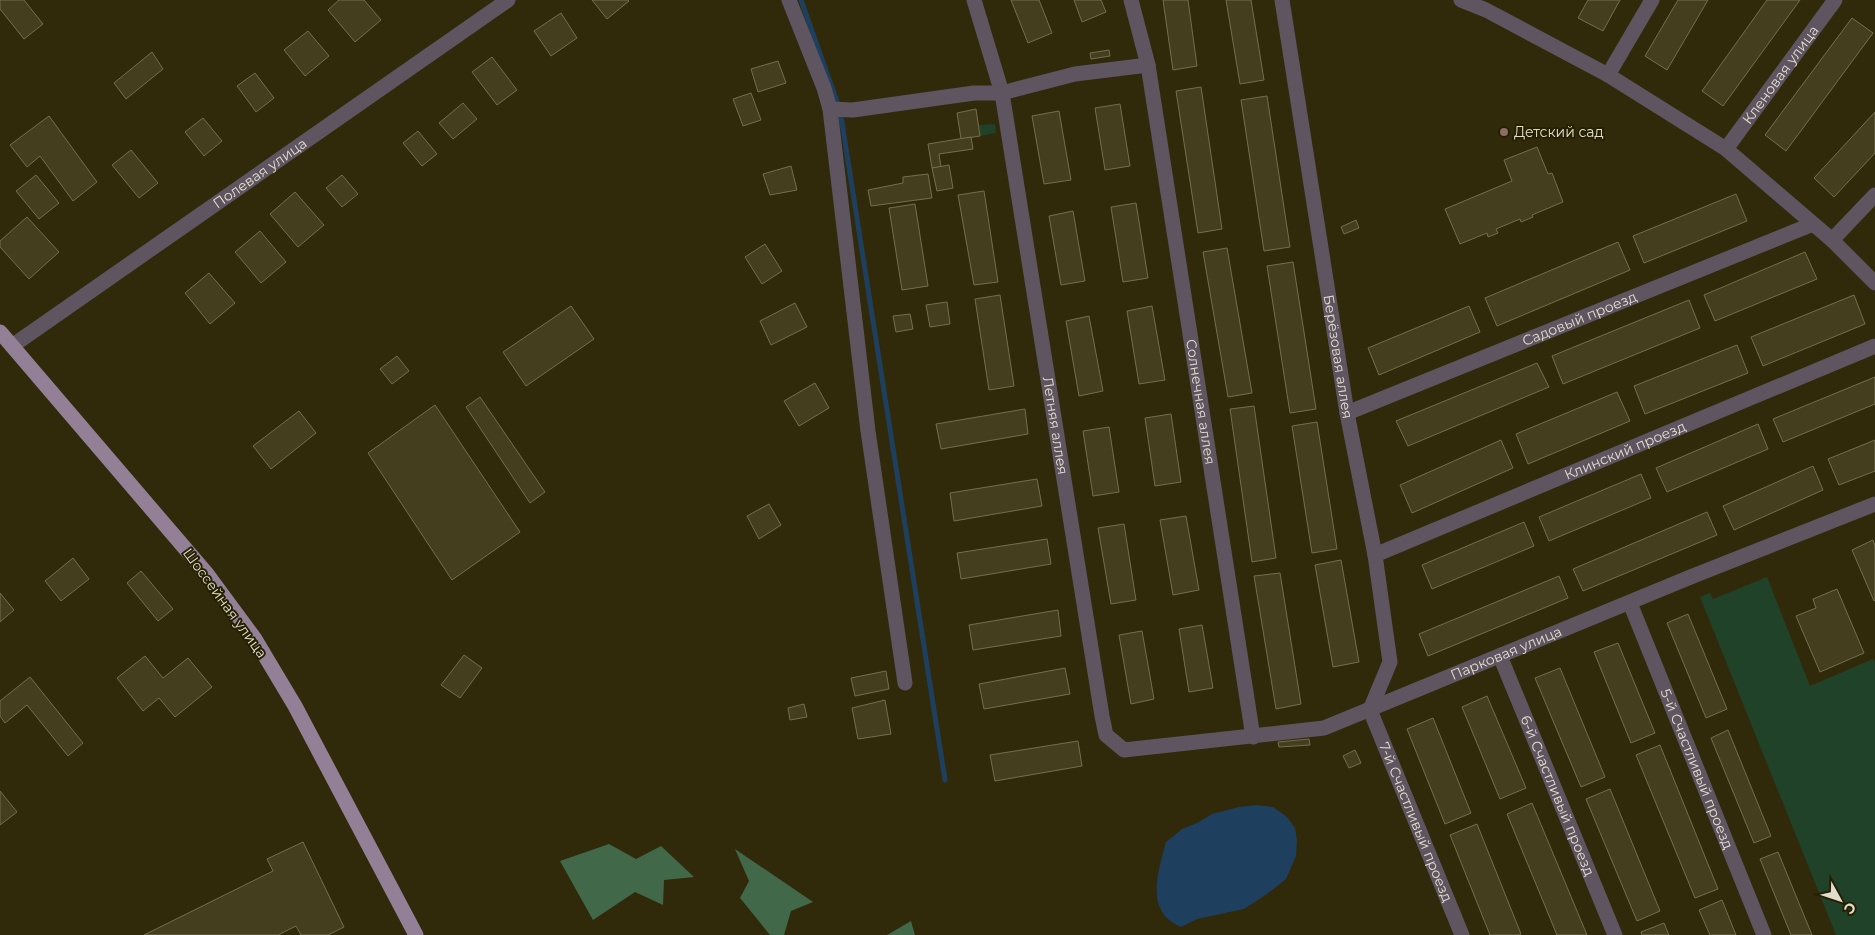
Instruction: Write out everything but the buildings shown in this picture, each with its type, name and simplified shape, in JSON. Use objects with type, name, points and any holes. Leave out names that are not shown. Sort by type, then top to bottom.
[{"type":"main road","name":"Шоссейная улица","points":[[0,332],[208,574],[255,639],[295,706],[416,935]]},
{"type":"street","name":"Полевая улица","points":[[12,346],[508,0]]},
{"type":"street","points":[[790,0],[824,88],[830,109],[868,431],[905,683]]},
{"type":"street","name":"Летняя аллея","points":[[974,0],[1002,93],[1102,716],[1106,736],[1124,750]]},
{"type":"street","name":"Солнечная аллея","points":[[1131,0],[1148,65],[1253,736]]},
{"type":"street","name":"Берёзовая аллея","points":[[1282,0],[1347,413],[1374,555],[1390,662],[1370,710]]},
{"type":"street","points":[[1461,0],[1488,5],[1608,75],[1726,149],[1832,240],[1875,283]]},
{"type":"street","points":[[1608,75],[1652,0]]},
{"type":"street","name":"Кленовая улица","points":[[1726,149],[1835,0]]},
{"type":"street","points":[[830,109],[853,110],[974,94],[1002,93],[1075,74],[1148,65]]},
{"type":"street","points":[[1832,240],[1875,195]]},
{"type":"street","name":"Садовый проезд","points":[[1347,413],[1813,224]]},
{"type":"street","name":"Клинский проезд","points":[[1374,555],[1875,346]]},
{"type":"street","name":"Парковая улица","points":[[1124,750],[1324,728],[1693,576],[1875,504]]},
{"type":"street","name":"5-й Счастливый проезд","points":[[1630,603],[1764,935]]},
{"type":"street","name":"6-й Счастливый проезд","points":[[1500,656],[1615,935]]},
{"type":"street","name":"7-й Счастливый проезд","points":[[1370,710],[1462,935]]},
{"type":"green space","points":[[995,124],[996,133],[980,136],[979,125]]},
{"type":"green space","points":[[1767,577],[1810,686],[1873,659],[1875,662],[1875,935],[1836,935],[1700,597],[1710,593],[1713,599]]},
{"type":"green space","points":[[609,844],[636,859],[661,846],[694,877],[664,880],[663,905],[635,892],[593,920],[560,861]]},
{"type":"green space","points":[[735,849],[813,902],[791,911],[784,935],[770,935],[740,898],[749,881]]},
{"type":"green space","points":[[911,921],[915,935],[887,935]]},
{"type":"water","points":[[1257,805],[1273,807],[1287,817],[1295,828],[1297,840],[1296,856],[1286,879],[1244,909],[1197,919],[1181,927],[1169,920],[1162,912],[1157,890],[1157,878],[1166,842],[1182,829],[1212,814],[1239,807]]},
{"type":"waterway","points":[[801,0],[840,110],[945,780]]},
{"type":"place","name":"Детский сад","points":[[1504,132]]}]
